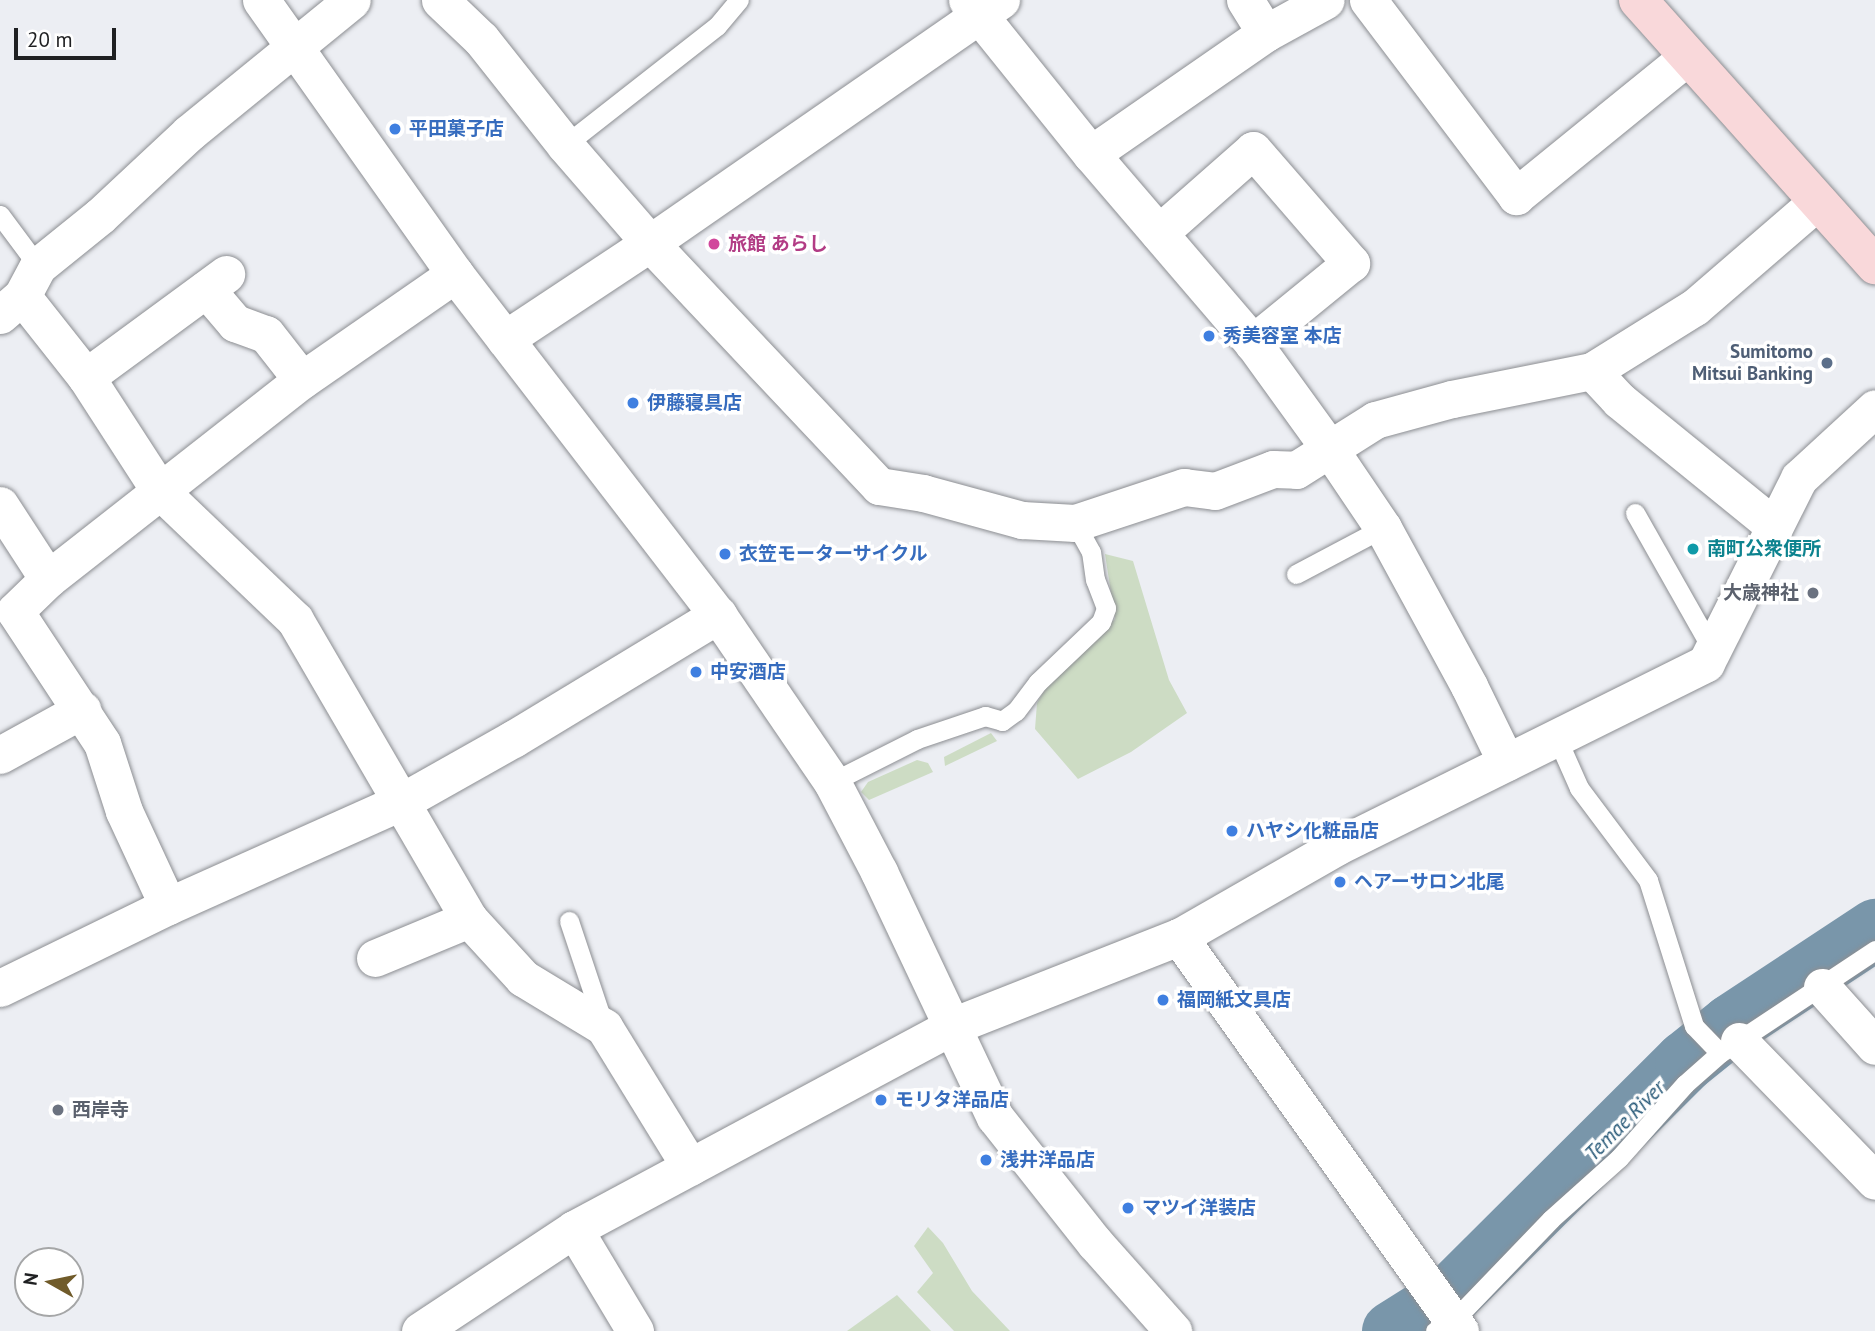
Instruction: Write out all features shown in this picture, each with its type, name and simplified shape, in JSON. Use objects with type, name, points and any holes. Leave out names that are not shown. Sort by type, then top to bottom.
[{"type":"street","points":[[261,0],[455,274],[718,615],[832,782],[995,1117],[1096,1243],[1173,1331]]},
{"type":"street","points":[[352,0],[189,133],[20,292],[86,377],[159,490],[295,620],[469,919],[523,978],[604,1027],[690,1167]]},
{"type":"street","points":[[440,0],[481,39],[565,145],[650,243],[879,486],[923,493],[1022,520],[1075,523],[1184,487],[1215,491],[1273,470],[1296,470],[1375,420],[1452,399],[1591,371],[1695,307],[1818,201]]},
{"type":"street","points":[[1245,0],[1266,33]]},
{"type":"street","points":[[1091,154],[1266,33],[1326,0]]},
{"type":"street","points":[[1368,0],[1516,196],[1687,57]]},
{"type":"street","points":[[1638,0],[1875,265]]},
{"type":"street","points":[[505,339],[650,243],[983,6],[1091,154],[1254,343],[1329,448],[1383,528],[1469,686],[1506,761]]},
{"type":"street","points":[[1159,233],[1253,150],[1351,263],[1254,343]]},
{"type":"street","points":[[168,906],[124,811],[102,743],[15,611],[48,579],[302,380],[455,274]]},
{"type":"street","points":[[86,377],[216,281],[235,323],[266,334],[302,380]]},
{"type":"street","points":[[1591,371],[1619,400],[1774,526]]},
{"type":"street","points":[[420,1331],[574,1229],[950,1027],[1179,937],[1336,848],[1706,663],[1799,478],[1875,408]]},
{"type":"street","points":[[0,505],[48,579]]},
{"type":"street","points":[[0,988],[168,906],[401,802],[525,732],[718,615]]},
{"type":"street","points":[[0,755],[82,710]]},
{"type":"street","points":[[375,958],[469,919]]},
{"type":"street","points":[[1179,937],[1445,1319]]},
{"type":"street","points":[[1822,987],[1875,1046]]},
{"type":"street","points":[[1729,1047],[1875,1181]]},
{"type":"street","points":[[574,1229],[635,1331]]},
{"type":"lane","points":[[565,145],[717,26],[738,0]]},
{"type":"lane","points":[[0,215],[20,292]]},
{"type":"lane","points":[[1635,513],[1712,649]]},
{"type":"lane","points":[[832,782],[917,739],[985,716],[1002,721],[1016,711],[1038,682],[1101,622],[1106,608],[1095,580],[1091,552],[1075,523]]},
{"type":"lane","points":[[1296,574],[1383,528]]},
{"type":"lane","points":[[1556,736],[1578,788],[1648,880],[1695,1026],[1729,1047]]},
{"type":"lane","points":[[569,920],[604,1027]]},
{"type":"lane","points":[[1445,1319],[1619,1158],[1685,1084],[1729,1047],[1875,950]]},
{"type":"green space","points":[[1105,554],[1133,561],[1169,680],[1187,713],[1131,752],[1078,779],[1035,729],[1037,703],[1052,677],[1115,619]]},
{"type":"green space","points":[[991,733],[997,741],[945,766],[944,757]]},
{"type":"green space","points":[[917,760],[928,763],[933,772],[869,800],[861,792],[868,782]]},
{"type":"green space","points":[[928,1227],[943,1243],[972,1291],[1010,1331],[954,1331],[917,1292],[933,1273],[914,1246]]},
{"type":"green space","points":[[897,1295],[931,1331],[847,1331]]},
{"type":"waterway","name":"Temae River","points":[[1392,1331],[1451,1294],[1685,1061],[1731,1024],[1875,929]]},
{"type":"place","name":"平田菓子店","points":[[395,129]]},
{"type":"place","name":"旅館 あらし","points":[[714,244]]},
{"type":"place","name":"秀美容室 本店","points":[[1209,336]]},
{"type":"place","name":"Sumitomo Mitsui Banking","points":[[1827,363]]},
{"type":"place","name":"伊藤寝具店","points":[[633,403]]},
{"type":"place","name":"南町公衆便所","points":[[1693,549]]},
{"type":"place","name":"衣笠モーターサイクル","points":[[725,554]]},
{"type":"place","name":"大歳神社","points":[[1813,593]]},
{"type":"place","name":"中安酒店","points":[[696,672]]},
{"type":"place","name":"ハヤシ化粧品店","points":[[1232,831]]},
{"type":"place","name":"ヘアーサロン北尾","points":[[1340,882]]},
{"type":"place","name":"福岡紙文具店","points":[[1163,1000]]},
{"type":"place","name":"モリタ洋品店","points":[[881,1100]]},
{"type":"place","name":"西岸寺","points":[[58,1110]]},
{"type":"place","name":"浅井洋品店","points":[[986,1160]]},
{"type":"place","name":"マツイ洋装店","points":[[1128,1208]]}]
